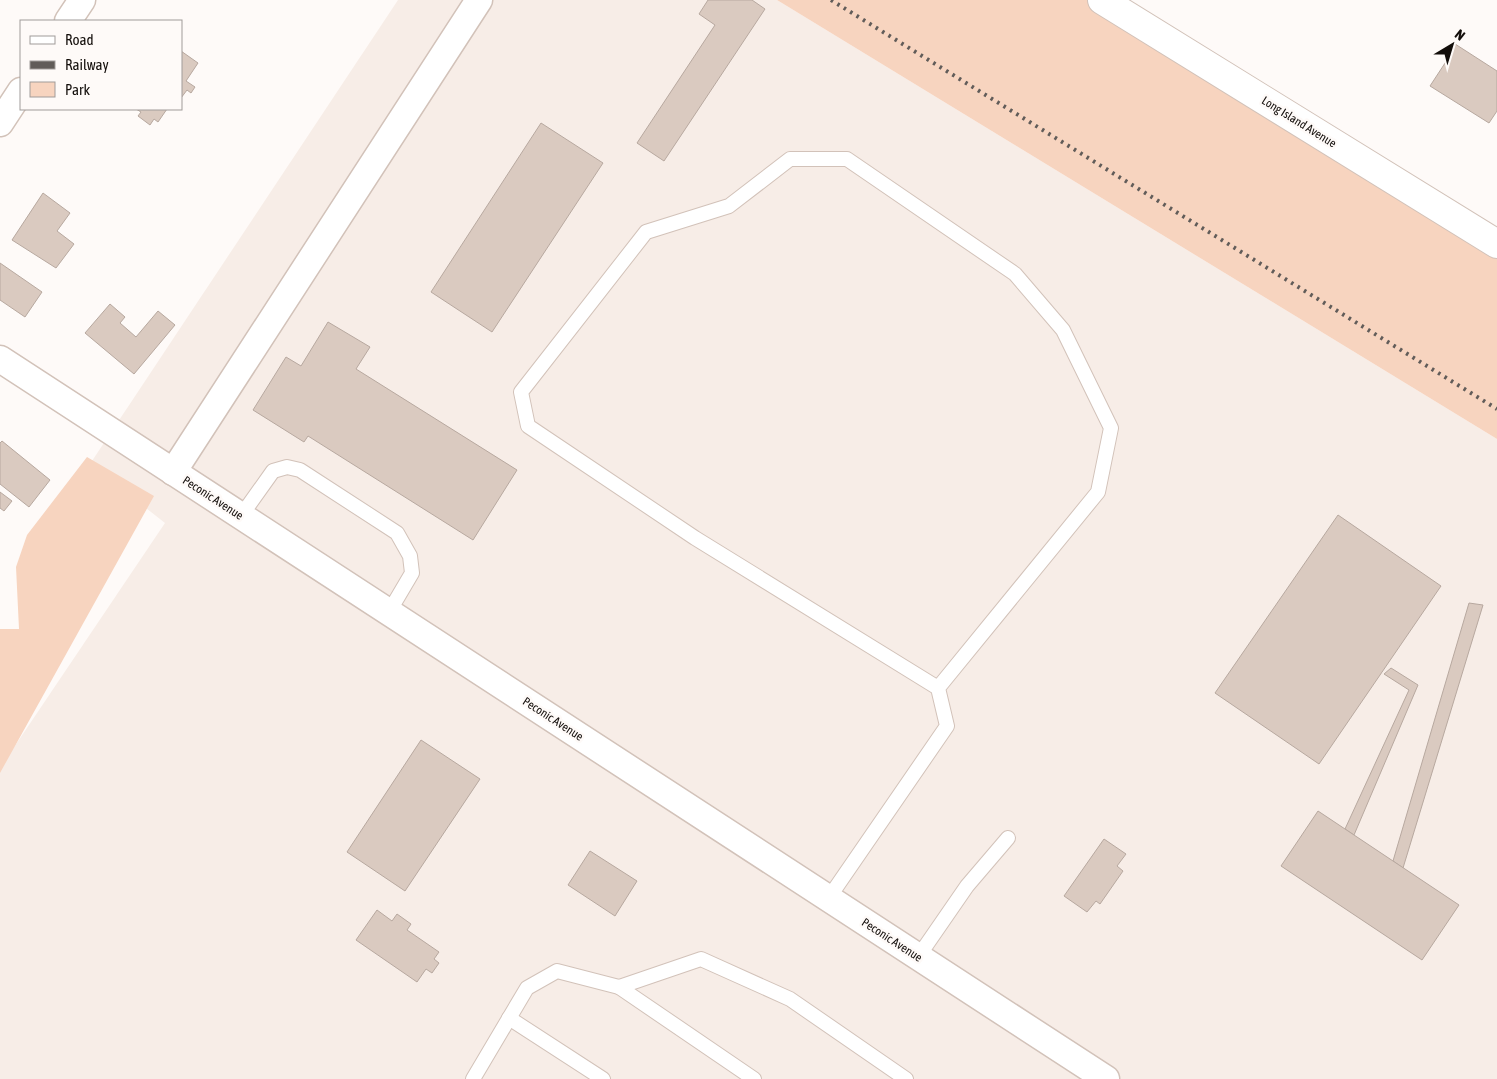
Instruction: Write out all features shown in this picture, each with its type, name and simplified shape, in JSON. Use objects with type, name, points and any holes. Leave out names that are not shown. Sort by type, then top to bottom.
[{"type":"street","points":[[69,20],[82,0]]},
{"type":"street","points":[[173,472],[479,0]]},
{"type":"street","name":"Long Island Avenue","points":[[1102,0],[1497,244]]},
{"type":"street","points":[[0,123],[20,93]]},
{"type":"street","name":"Peconic Avenue","points":[[0,359],[1106,1079]]},
{"type":"lane","points":[[828,899],[947,726],[938,688],[695,538],[528,426],[521,392],[646,232],[729,206],[790,159],[847,159],[1015,274],[1063,330],[1111,428],[1098,492],[938,688]]},
{"type":"lane","points":[[241,516],[273,471],[287,467],[300,470],[380,521],[397,533],[410,556],[412,573],[389,612]]},
{"type":"lane","points":[[918,957],[968,886],[1008,838]]},
{"type":"lane","points":[[619,987],[701,958],[790,999],[906,1079]]},
{"type":"lane","points":[[473,1079],[527,988],[557,971],[619,987],[754,1079]]},
{"type":"lane","points":[[509,1018],[603,1079]]},
{"type":"shaded area","points":[[398,0],[777,0],[1497,439],[1497,1079],[0,1079],[0,768],[165,523],[90,464]]},
{"type":"green space","points":[[777,0],[1102,0],[1497,244],[1497,439]]},
{"type":"green space","points":[[87,457],[154,496],[0,773],[0,629],[19,629],[16,567],[27,535]]},
{"type":"building","points":[[708,0],[752,0],[765,9],[664,161],[637,143],[715,25],[699,14]]},
{"type":"building","points":[[1452,42],[1497,71],[1497,111],[1489,123],[1430,86],[1449,57],[1444,55]]},
{"type":"building","points":[[182,52],[198,63],[186,81],[195,87],[191,93],[187,90],[182,97]]},
{"type":"building","points":[[138,110],[166,110],[158,122],[154,119],[150,125],[138,116],[141,112]]},
{"type":"building","points":[[541,123],[603,163],[492,332],[431,292]]},
{"type":"building","points":[[43,193],[70,213],[57,231],[74,244],[56,268],[12,240]]},
{"type":"building","points":[[0,263],[42,292],[25,317],[0,300]]},
{"type":"building","points":[[110,304],[125,317],[120,323],[136,337],[158,311],[175,325],[134,374],[85,333]]},
{"type":"building","points":[[328,322],[370,347],[356,369],[517,470],[473,540],[308,436],[304,442],[253,410],[286,357],[301,366]]},
{"type":"building","points":[[2,441],[50,480],[29,507],[0,484],[0,443]]},
{"type":"building","points":[[0,492],[12,501],[4,511],[0,508]]},
{"type":"building","points":[[1338,515],[1441,586],[1319,764],[1215,693]]},
{"type":"building","points":[[1469,603],[1483,605],[1403,868],[1393,861]]},
{"type":"building","points":[[1391,668],[1418,685],[1354,835],[1345,829],[1409,690],[1384,674]]},
{"type":"building","points":[[421,740],[480,779],[405,891],[347,852]]},
{"type":"building","points":[[1318,811],[1459,905],[1422,960],[1281,866]]},
{"type":"building","points":[[1104,839],[1126,854],[1117,866],[1123,871],[1100,904],[1096,901],[1087,912],[1064,896]]},
{"type":"building","points":[[590,851],[637,881],[615,916],[568,885]]},
{"type":"building","points":[[377,910],[392,921],[397,914],[411,924],[407,930],[439,952],[434,959],[439,963],[432,973],[426,969],[417,982],[356,940]]},
{"type":"railway","points":[[831,0],[1497,409]]}]
